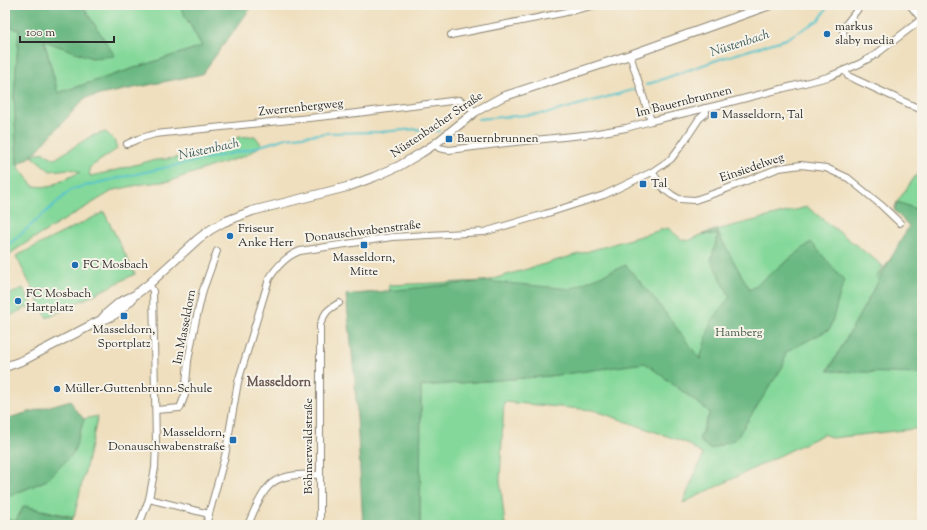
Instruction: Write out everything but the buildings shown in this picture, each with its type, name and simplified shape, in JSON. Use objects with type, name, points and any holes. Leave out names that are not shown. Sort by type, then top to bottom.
[{"type":"main road","name":"Nüstenbacher Straße","points":[[5,367],[24,360],[101,320],[120,302],[135,295],[149,284],[198,239],[224,222],[252,211],[347,187],[374,177],[409,160],[435,144],[448,132],[475,112],[502,97],[630,55],[770,5]]},
{"type":"street","points":[[451,35],[595,5]]},
{"type":"street","points":[[844,40],[843,28],[861,5]]},
{"type":"street","points":[[910,5],[922,20]]},
{"type":"street","name":"Im Bauernbrunnen","points":[[435,144],[439,148],[449,150],[592,134],[626,128],[705,108],[821,78],[845,70],[875,55],[922,20]]},
{"type":"street","points":[[630,55],[651,121]]},
{"type":"street","points":[[845,70],[848,76],[922,110]]},
{"type":"street","name":"Zwerrenbergweg","points":[[127,144],[155,134],[357,113],[459,100],[468,105],[475,112]]},
{"type":"street","name":"Donauschwabenstraße","points":[[206,525],[225,456],[238,382],[269,279],[281,262],[300,251],[366,241],[399,237],[484,232],[604,195],[652,172],[671,159],[699,119],[706,113],[705,108]]},
{"type":"street","name":"Einsiedelweg","points":[[652,172],[664,189],[672,195],[679,199],[695,200],[779,168],[801,164],[826,168],[848,178],[900,223]]},
{"type":"street","name":"Im Masseldorn","points":[[156,410],[180,408],[185,395],[188,361],[195,324],[203,290],[217,251]]},
{"type":"street","points":[[139,525],[148,498],[155,468],[156,410],[153,291],[149,284]]},
{"type":"street","name":"Böhmerwaldstraße","points":[[320,525],[320,326],[324,314],[339,303]]},
{"type":"street","points":[[248,525],[268,486],[276,480],[310,474],[320,475]]},
{"type":"street","points":[[148,498],[209,514]]},
{"type":"green space","points":[[5,5],[82,5],[115,56],[92,58],[44,41],[58,93],[202,46],[179,5],[253,5],[202,74],[85,98],[32,156],[17,165],[14,97],[19,30],[5,25]]},
{"type":"green space","points":[[81,5],[179,5],[202,46],[58,93],[44,40],[92,58]]},
{"type":"green space","points":[[5,25],[19,30],[14,97],[17,165],[33,186],[49,187],[80,172],[70,169],[50,171],[32,156],[42,152],[55,159],[91,136],[106,132],[114,140],[117,149],[89,168],[90,176],[149,161],[199,155],[219,148],[239,137],[255,136],[262,145],[245,156],[170,181],[143,184],[114,190],[5,257]]},
{"type":"green space","points":[[916,175],[922,178],[922,211],[897,202]]},
{"type":"green space","points":[[897,202],[922,211],[922,374],[828,371],[909,226],[894,210]]},
{"type":"green space","points":[[807,207],[883,266],[876,279],[918,221],[828,370],[922,374],[922,428],[832,438],[824,434],[683,503],[703,455],[687,443],[593,410],[504,402],[500,480],[505,525],[420,525],[421,386],[550,376],[393,323],[389,285],[486,281],[668,228],[681,239],[688,241],[703,234],[718,235],[711,260],[729,253],[716,230]],"holes":[[[662,376],[713,404],[736,439],[710,449],[699,440],[710,412]]]},
{"type":"green space","name":"FC Mosbach","points":[[104,212],[135,274],[47,318],[16,256]]},
{"type":"green space","name":"Hamberg","points":[[716,230],[750,290],[811,242],[844,280],[830,329],[786,352],[783,366],[736,439],[710,449],[699,440],[710,412],[645,363],[550,376],[421,386],[420,525],[363,525],[355,381],[346,295],[485,281],[570,289],[626,265],[657,302],[700,359],[711,322],[730,297],[711,260],[718,235],[703,234]]},
{"type":"green space","name":"FC Mosbach Hartplatz","points":[[23,288],[32,305],[5,318],[5,297]]},
{"type":"green space","points":[[71,400],[74,408],[84,419],[73,454],[47,480],[5,498],[5,419]]},
{"type":"green space","points":[[98,416],[74,517],[24,506],[15,522],[5,518],[5,498],[47,480],[73,454],[84,419]]},
{"type":"green space","points":[[24,506],[73,518],[71,525],[5,525],[5,518],[15,522]]},
{"type":"waterway","name":"Nüstenbach","points":[[646,85],[720,59],[786,39],[819,20],[829,5]]},
{"type":"waterway","name":"Nüstenbach","points":[[478,119],[549,113],[636,89]]},
{"type":"waterway","name":"Nüstenbach","points":[[5,248],[72,189],[247,150],[286,138],[328,133],[380,132],[416,129],[440,131]]},
{"type":"place","name":"markus slaby media","points":[[827,34]]},
{"type":"place","name":"Masseldorn, Tal","points":[[714,115]]},
{"type":"place","name":"Bauernbrunnen","points":[[449,139]]},
{"type":"place","name":"Tal","points":[[643,184]]},
{"type":"place","name":"Friseur Anke Herr","points":[[230,236]]},
{"type":"place","name":"Masseldorn, Mitte","points":[[364,245]]},
{"type":"place","name":"FC Mosbach","points":[[75,265]]},
{"type":"place","name":"FC Mosbach Hartplatz","points":[[18,301]]},
{"type":"place","name":"Masseldorn, Sportplatz","points":[[124,316]]},
{"type":"place","name":"Müller-Guttenbrunn-Schule","points":[[57,389]]},
{"type":"place","name":"Masseldorn, Donauschwabenstraße","points":[[233,440]]},
{"type":"district","name":"Masseldorn","points":[[279,383]]}]
